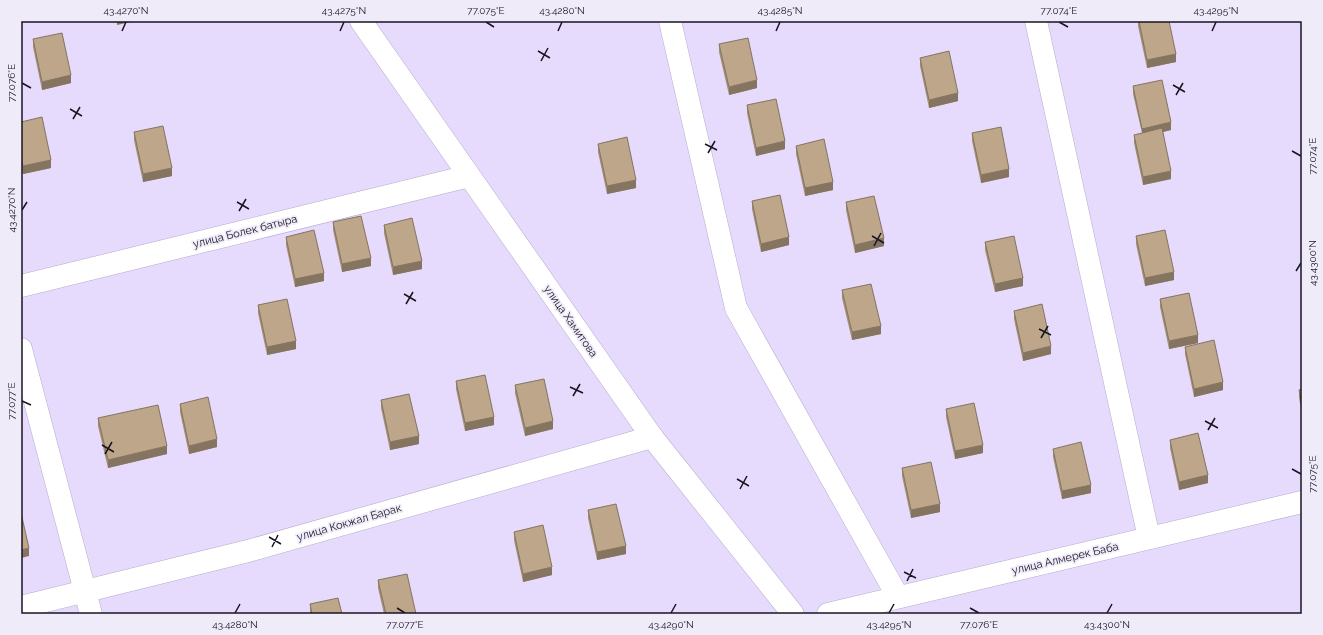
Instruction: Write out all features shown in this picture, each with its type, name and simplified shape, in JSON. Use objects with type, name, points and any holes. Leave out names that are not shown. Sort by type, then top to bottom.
[{"type":"street","name":"улица Хамитова","points":[[361,21],[652,437],[792,614]]},
{"type":"street","points":[[670,21],[736,308],[898,597]]},
{"type":"street","points":[[1036,21],[1149,538]]},
{"type":"street","name":"улица Болек батыра","points":[[21,286],[469,176]]},
{"type":"street","points":[[21,350],[91,614]]},
{"type":"street","name":"улица Кокжал Барак","points":[[21,607],[248,551],[652,437]]},
{"type":"street","name":"улица Алмерек Баба","points":[[828,614],[1302,502]]},
{"type":"building","points":[[1139,21],[1169,21],[1176,54],[1147,60]]},
{"type":"building","points":[[62,33],[71,75],[42,82],[33,39]]},
{"type":"building","points":[[748,38],[757,80],[729,87],[719,44]]},
{"type":"building","points":[[949,51],[958,93],[929,100],[920,58]]},
{"type":"building","points":[[1162,80],[1171,122],[1142,129],[1133,86]]},
{"type":"building","points":[[776,99],[785,141],[756,148],[747,105]]},
{"type":"building","points":[[42,117],[51,160],[23,166],[21,158],[21,122]]},
{"type":"building","points":[[163,126],[172,168],[143,174],[134,132]]},
{"type":"building","points":[[1001,127],[1009,169],[981,175],[972,133]]},
{"type":"building","points":[[1162,128],[1171,171],[1143,177],[1134,135]]},
{"type":"building","points":[[627,137],[636,180],[607,186],[598,144]]},
{"type":"building","points":[[824,139],[833,182],[805,188],[796,146]]},
{"type":"building","points":[[780,195],[789,237],[761,244],[752,201]]},
{"type":"building","points":[[874,196],[884,238],[855,245],[846,202]]},
{"type":"building","points":[[361,216],[371,258],[342,264],[333,222]]},
{"type":"building","points":[[412,218],[422,261],[393,267],[384,225]]},
{"type":"building","points":[[314,230],[324,273],[295,279],[286,237]]},
{"type":"building","points":[[1165,230],[1174,272],[1145,278],[1136,236]]},
{"type":"building","points":[[1014,236],[1023,278],[995,284],[985,242]]},
{"type":"building","points":[[871,284],[881,326],[852,332],[842,290]]},
{"type":"building","points":[[1189,293],[1198,335],[1169,341],[1160,299]]},
{"type":"building","points":[[287,299],[296,341],[267,347],[258,305]]},
{"type":"building","points":[[1042,304],[1051,346],[1023,353],[1014,311]]},
{"type":"building","points":[[1214,340],[1223,382],[1194,389],[1185,347]]},
{"type":"building","points":[[485,375],[494,417],[465,423],[456,381]]},
{"type":"building","points":[[544,379],[553,421],[525,428],[515,385]]},
{"type":"building","points":[[1302,389],[1302,406],[1299,390]]},
{"type":"building","points":[[409,394],[419,436],[390,442],[381,400]]},
{"type":"building","points":[[208,397],[217,439],[189,446],[180,404]]},
{"type":"building","points":[[974,403],[983,445],[955,451],[946,409]]},
{"type":"building","points":[[158,405],[167,446],[108,460],[98,418]]},
{"type":"building","points":[[1198,433],[1208,475],[1179,482],[1170,440]]},
{"type":"building","points":[[1081,442],[1091,485],[1062,491],[1053,449]]},
{"type":"building","points":[[931,462],[940,504],[911,510],[902,468]]},
{"type":"building","points":[[616,504],[626,546],[597,552],[588,510]]},
{"type":"building","points":[[21,513],[29,548],[21,550]]},
{"type":"building","points":[[543,525],[552,567],[523,574],[514,532]]},
{"type":"building","points":[[407,574],[416,614],[386,614],[378,580]]},
{"type":"building","points":[[338,598],[342,614],[312,614],[310,604]]}]
